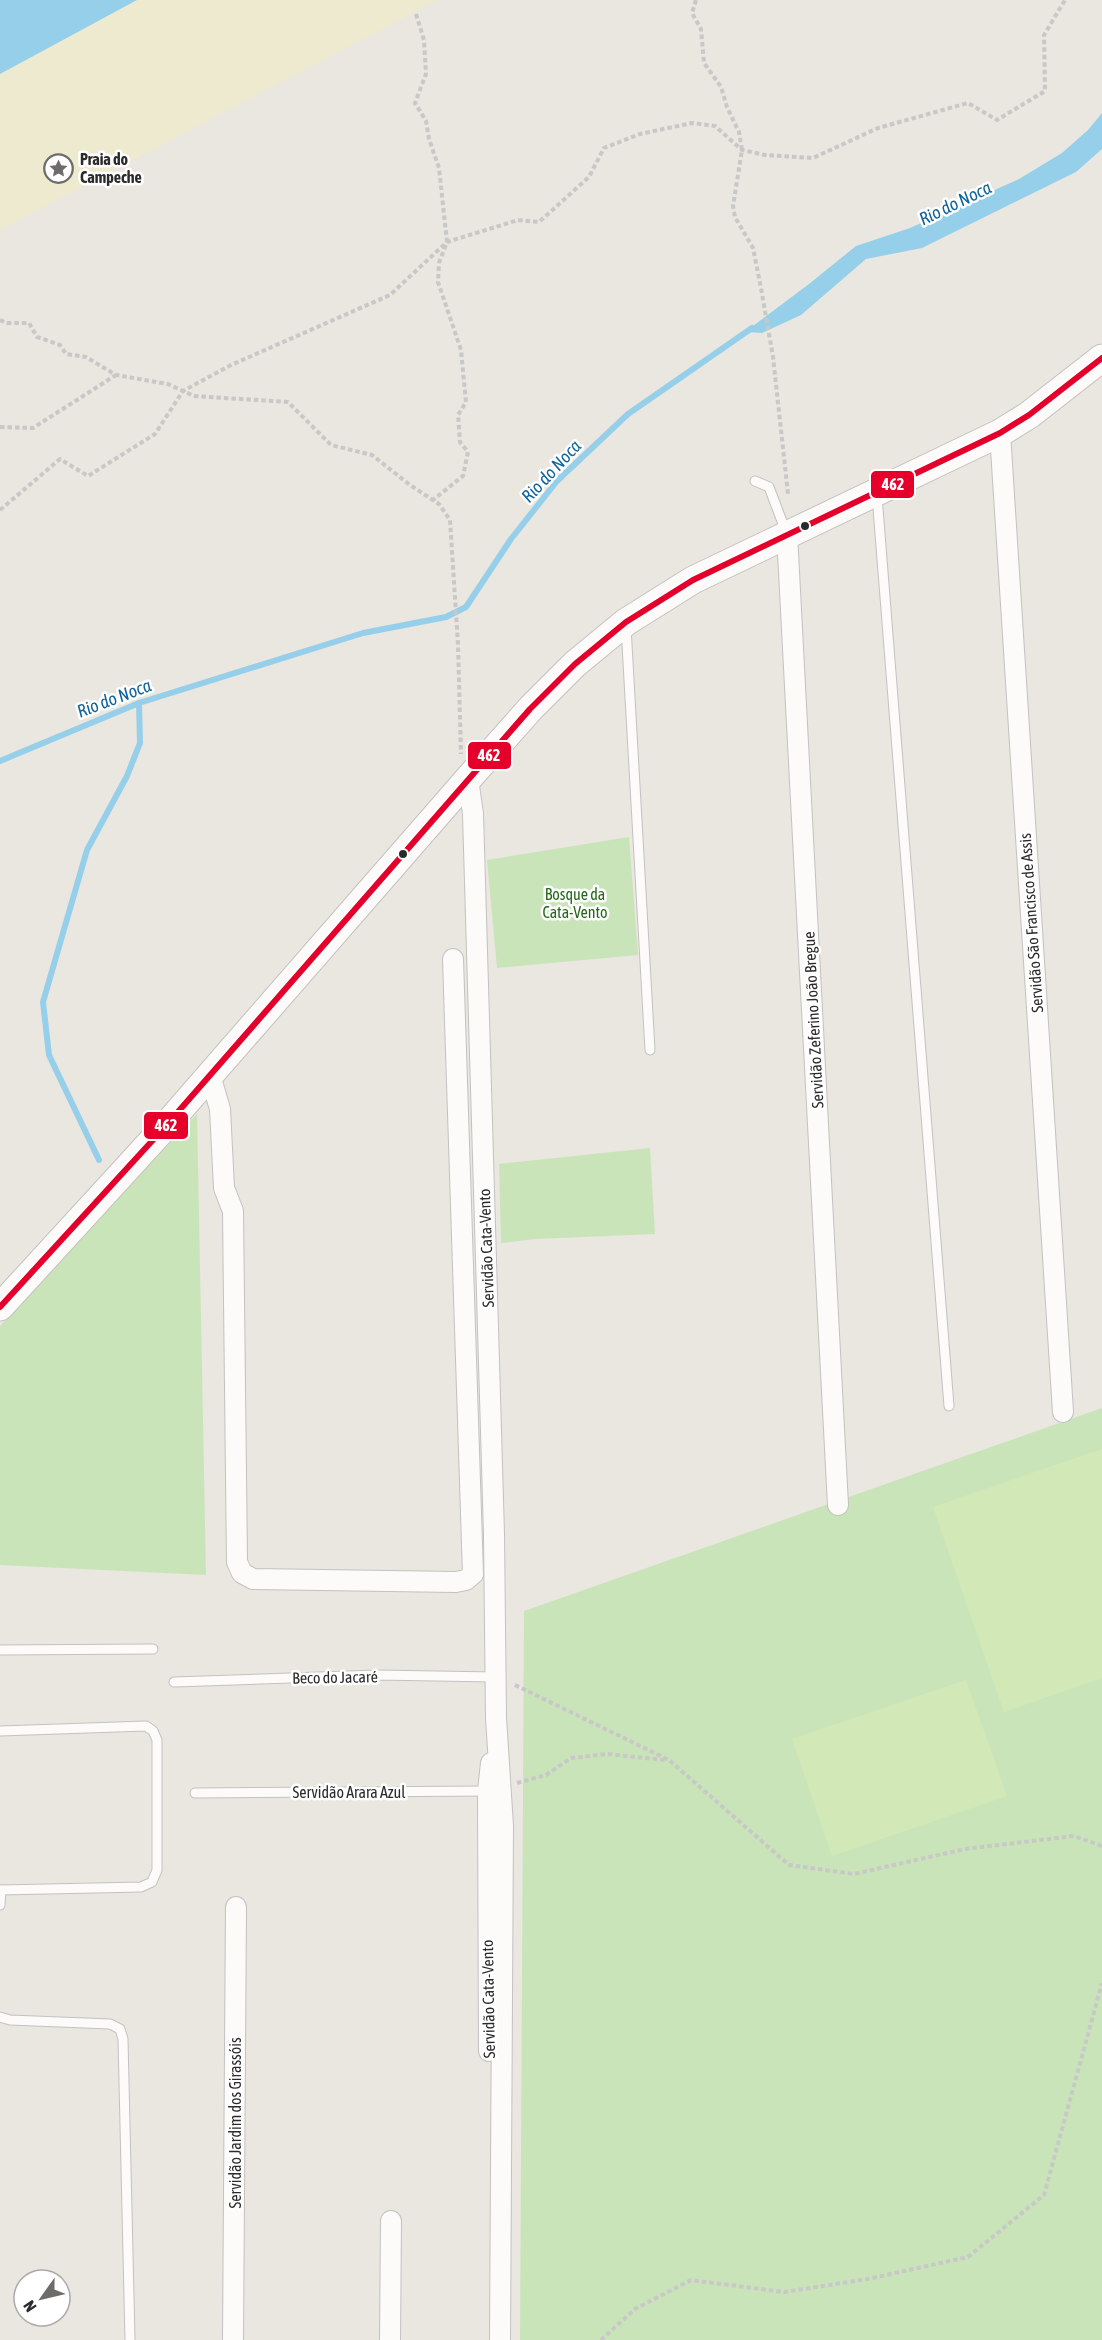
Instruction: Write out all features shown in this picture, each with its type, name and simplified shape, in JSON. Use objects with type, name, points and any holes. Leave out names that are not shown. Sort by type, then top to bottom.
[{"type":"main road","points":[[0,1307],[210,1075],[468,779],[555,683],[598,644],[626,622],[693,580],[1000,433],[1037,409],[1102,358]]},
{"type":"street","name":"Servidão São Francisco de Assis","points":[[1000,433],[1063,1412]]},
{"type":"street","name":"Servidão Zeferino João Bregue","points":[[787,534],[838,1505]]},
{"type":"street","name":"Servidão Cata-Vento","points":[[468,779],[473,814],[489,1372],[496,1718],[492,2207],[501,2280],[500,2340]]},
{"type":"street","points":[[210,1075],[220,1109],[224,1188],[233,1210],[237,1562],[242,1573],[253,1579],[456,1582],[466,1580],[473,1574],[453,959]]},
{"type":"street","points":[[466,1372],[489,1372]]},
{"type":"street","name":"Servidão Jardim dos Girassóis","points":[[233,2340],[236,1907]]},
{"type":"street","points":[[390,2340],[391,2221]]},
{"type":"lane","points":[[755,481],[769,487],[787,534]]},
{"type":"lane","points":[[877,492],[949,1406]]},
{"type":"lane","points":[[626,622],[650,1050]]},
{"type":"lane","points":[[0,1650],[153,1649]]},
{"type":"lane","name":"Beco do Jacaré","points":[[174,1682],[377,1675],[495,1677]]},
{"type":"lane","points":[[0,1731],[146,1726],[153,1731],[157,1740],[157,1870],[152,1882],[141,1887],[0,1890],[0,1905]]},
{"type":"lane","name":"Servidão Arara Azul","points":[[195,1793],[495,1791]]},
{"type":"lane","points":[[0,2017],[10,2020],[110,2024],[120,2029],[123,2039],[130,2340]]},
{"type":"path","points":[[696,0],[692,13],[701,29],[704,63],[721,87],[727,107],[739,132],[742,150],[733,206],[735,217],[753,248],[761,288],[773,357],[788,497]]},
{"type":"path","points":[[0,510],[60,459],[88,476],[155,434],[183,391],[231,365],[390,294],[447,243],[518,220],[539,222],[589,177],[604,148],[640,134],[692,123],[715,126],[742,150],[813,158],[878,128],[968,103],[997,120],[1045,91],[1044,35],[1065,0]]},
{"type":"path","points":[[416,14],[424,40],[426,74],[415,103],[426,121],[429,139],[439,168],[447,243],[439,263],[438,282],[461,350],[466,402],[458,415],[460,442],[468,452],[463,476],[433,500]]},
{"type":"path","points":[[0,320],[7,323],[29,323],[36,338],[60,345],[66,354],[86,357],[116,375],[168,384],[194,396],[288,402],[331,445],[372,456],[440,504],[450,520],[458,644],[461,757],[468,779]]},
{"type":"path","points":[[0,427],[33,428],[116,375]]},
{"type":"path","points":[[495,1677],[669,1760],[789,1865],[854,1875],[964,1849],[1074,1836],[1102,1846]]},
{"type":"path","points":[[495,1791],[546,1775],[571,1758],[607,1754],[669,1760]]},
{"type":"path","points":[[601,2340],[635,2309],[691,2280],[784,2292],[868,2279],[968,2257],[1044,2194],[1102,1983]]},
{"type":"green space","name":"Bosque da Cata-Vento","points":[[629,837],[638,955],[497,968],[487,860]]},
{"type":"green space","points":[[197,1114],[206,1575],[0,1565],[0,1326]]},
{"type":"green space","points":[[650,1148],[655,1234],[536,1239],[501,1243],[499,1164]]},
{"type":"green space","points":[[1102,1408],[1102,2340],[520,2340],[524,1611]]},
{"type":"green space","points":[[1102,1449],[1102,1678],[1004,1712],[933,1507]]},
{"type":"green space","points":[[966,1680],[1007,1796],[832,1856],[792,1739]]},
{"type":"sand","name":"Praia do Campeche","points":[[137,0],[438,0],[0,230],[0,74]]},
{"type":"water","points":[[0,0],[137,0],[0,74]]},
{"type":"water","points":[[1102,113],[1102,149],[1076,172],[922,248],[866,259],[801,315],[762,333],[745,332],[856,246],[910,228],[1019,179],[1062,153],[1088,130]]},
{"type":"waterway","name":"Rio do Noca","points":[[0,761],[139,703],[363,633],[446,617],[466,607],[511,539],[557,481],[628,414],[752,328]]},
{"type":"waterway","points":[[99,1160],[49,1055],[43,1002],[87,850],[127,776],[140,743],[139,703]]},
{"type":"transit line","name":"462","points":[[0,1307],[163,1129],[530,709],[575,664],[626,622],[693,580],[1000,433],[1029,415],[1102,358]]},
{"type":"place","name":"Praia do Campeche","points":[[59,168]]}]
